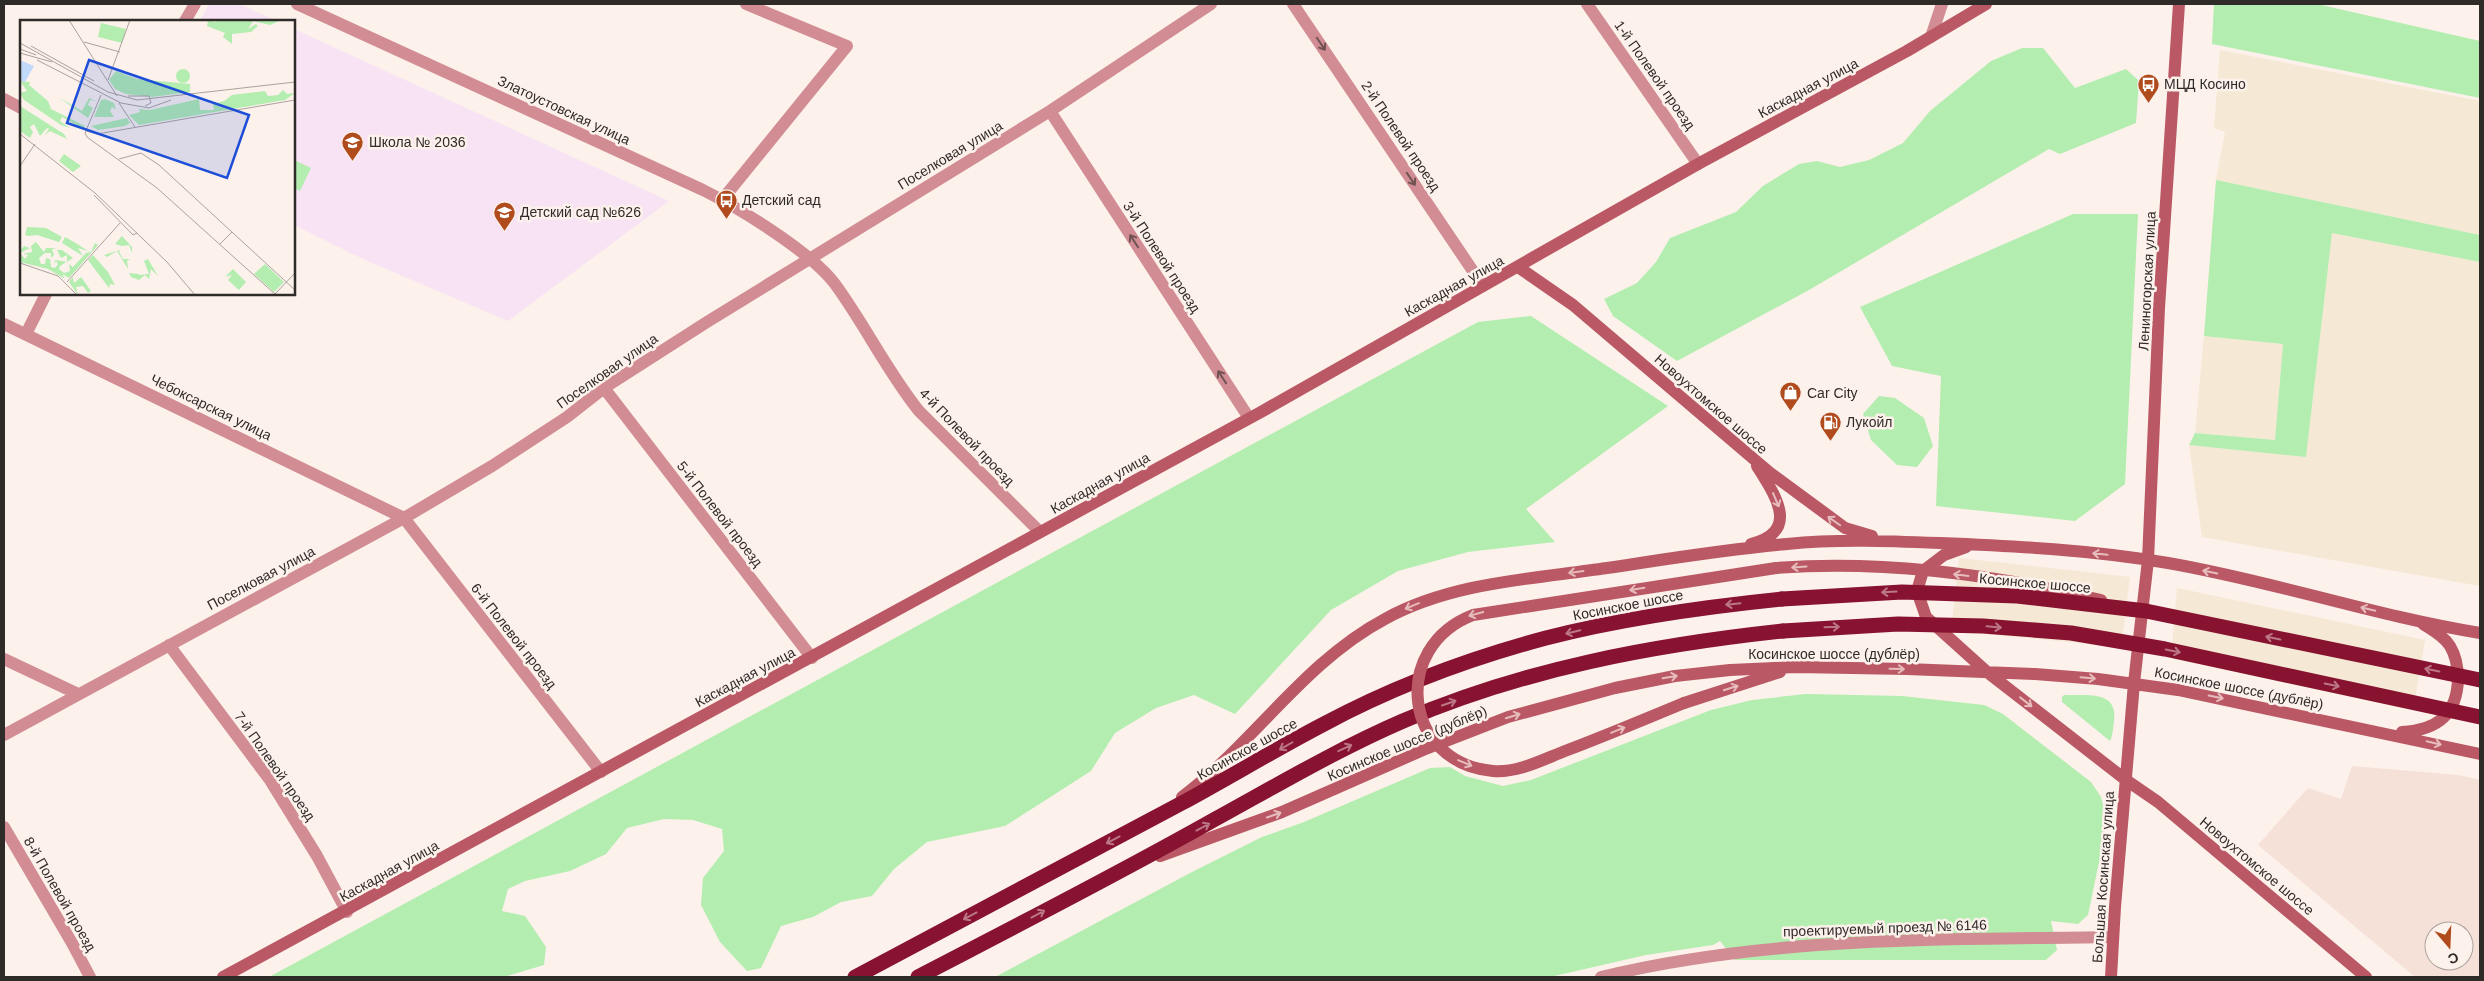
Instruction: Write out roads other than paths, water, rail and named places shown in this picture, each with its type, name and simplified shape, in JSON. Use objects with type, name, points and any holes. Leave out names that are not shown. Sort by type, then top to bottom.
[{"type":"highway","name":"Косинское шоссе","points":[[854,977],[1156,817],[1325,724],[1392,692],[1486,657],[1546,638],[1623,621],[1708,607],[1782,599],[1902,592],[2017,596],[2146,611],[2480,680]]},
{"type":"highway","points":[[918,977],[1210,823],[1332,753],[1443,706],[1557,669],[1622,654],[1712,639],[1783,631],[1898,624],[1983,626],[2071,633],[2166,649],[2480,717]]},
{"type":"main road","name":"Каскадная улица","points":[[223,977],[347,912],[1249,418],[1698,164],[1931,37],[1986,4]]},
{"type":"main road","name":"Лениногорская улица","points":[[2134,683],[2148,560],[2160,298],[2179,4]]},
{"type":"main road","name":"Новоухтомское шоссе","points":[[1518,267],[1573,305],[1752,458],[1845,528],[1859,534],[1896,542]]},
{"type":"main road","points":[[1728,550],[1765,539],[1774,532],[1781,519],[1776,498],[1752,458]]},
{"type":"main road","points":[[1156,817],[1234,754],[1294,690],[1335,651],[1360,634],[1407,608],[1440,596],[1493,584],[1728,550],[1788,544],[1896,542],[1973,544],[2148,560],[2210,572],[2480,634]]},
{"type":"main road","name":"Новоухтомское шоссе","points":[[1973,544],[1944,555],[1923,571],[1918,591],[1926,618],[1987,672],[2126,780],[2158,802],[2366,977]]},
{"type":"main road","points":[[1800,667],[1684,703],[1525,767],[1493,771],[1459,761],[1435,742],[1422,721],[1416,687],[1423,659],[1440,634],[1450,626],[1473,615],[1776,568],[1806,566],[1906,569],[2032,584],[2146,611]]},
{"type":"main road","points":[[2387,732],[2421,730],[2439,722],[2451,711],[2458,692],[2458,666],[2449,645],[2435,632],[2416,620]]},
{"type":"main road","name":"Косинское шоссе (дублёр)","points":[[1098,882],[1177,849],[1282,812],[1423,750],[1508,717],[1615,688],[1675,676],[1730,670],[1800,667],[1987,672],[2035,674],[2134,683],[2387,732],[2480,754]]},
{"type":"main road","name":"Большая Косинская улица","points":[[2111,977],[2112,937],[2134,683]]},
{"type":"street","points":[[186,20],[195,4]]},
{"type":"street","name":"Златоустовская улица","points":[[297,4],[722,200],[809,260]]},
{"type":"street","points":[[722,200],[847,46],[746,4]]},
{"type":"street","name":"Поселковая улица","points":[[4,735],[404,518],[528,444],[604,388],[707,322],[1050,111],[1211,4]]},
{"type":"street","name":"2-й Полевой проезд","points":[[1294,4],[1483,286]]},
{"type":"street","name":"1-й Полевой проезд","points":[[1587,4],[1698,164]]},
{"type":"street","points":[[1931,37],[1942,4]]},
{"type":"street","points":[[4,100],[20,108]]},
{"type":"street","name":"3-й Полевой проезд","points":[[1050,111],[1249,418]]},
{"type":"street","name":"4-й Полевой проезд","points":[[809,260],[835,284],[898,384],[919,411],[1040,532]]},
{"type":"street","points":[[26,334],[46,295]]},
{"type":"street","name":"Чебоксарская улица","points":[[4,324],[404,518]]},
{"type":"street","name":"5-й Полевой проезд","points":[[604,388],[812,658]]},
{"type":"street","name":"6-й Полевой проезд","points":[[404,518],[601,772]]},
{"type":"street","name":"7-й Полевой проезд","points":[[169,645],[270,780],[317,856],[347,912]]},
{"type":"street","points":[[4,659],[78,694]]},
{"type":"street","name":"8-й Полевой проезд","points":[[4,827],[72,942],[90,977]]},
{"type":"street","name":"проектируемый проезд № 6146","points":[[1601,977],[1691,958],[1846,942],[2112,937]]},
{"type":"place","name":"МЦД Косино","points":[[2148,103]]},
{"type":"place","name":"Школа № 2036","points":[[353,161]]},
{"type":"place","name":"Детский сад","points":[[726,219]]},
{"type":"place","name":"Детский сад №626","points":[[504,231]]},
{"type":"place","name":"Car City","points":[[1791,412]]},
{"type":"place","name":"Лукойл","points":[[1830,441]]}]
